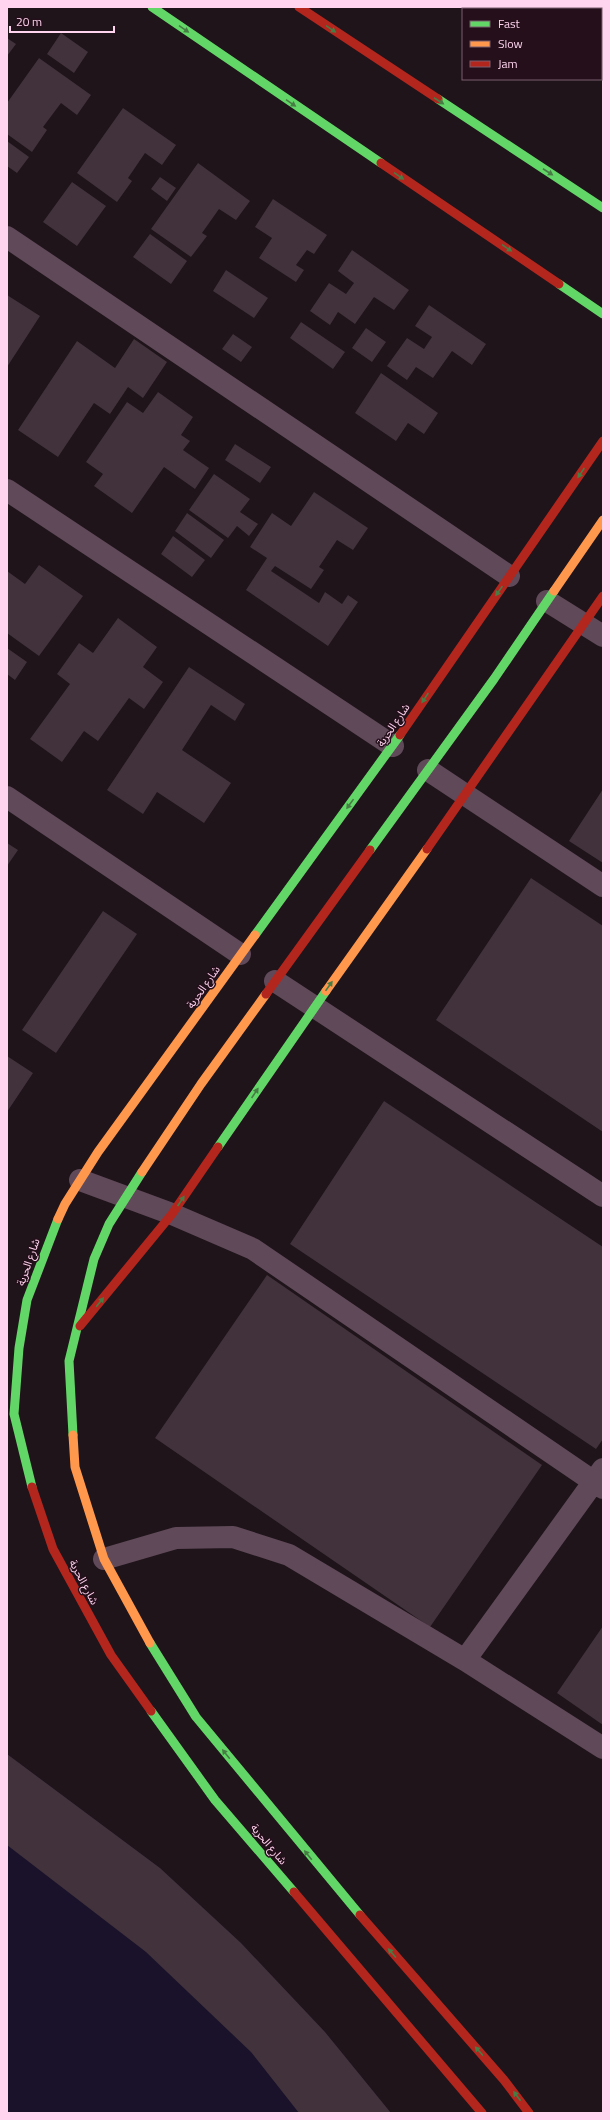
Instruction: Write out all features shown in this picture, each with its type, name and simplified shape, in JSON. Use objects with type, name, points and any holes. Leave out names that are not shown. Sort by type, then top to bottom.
[{"type":"main road","points":[[152,7],[603,314]]},
{"type":"main road","points":[[299,7],[603,208]]},
{"type":"main road","name":"شارع الحرية","points":[[481,2112],[215,1800],[111,1655],[53,1549],[29,1478],[14,1414],[19,1348],[27,1300],[51,1233],[80,1180],[98,1152],[174,1050],[240,954],[393,746],[603,441]]},
{"type":"main road","name":"شارع الحرية","points":[[529,2113],[504,2080],[333,1885],[196,1717],[143,1631],[104,1559],[75,1467],[69,1360],[94,1259],[109,1224],[125,1198],[201,1084],[494,679],[603,520]]},
{"type":"main road","points":[[75,1332],[172,1214],[314,1007],[466,794],[603,596]]},
{"type":"street","points":[[7,237],[509,576]]},
{"type":"street","points":[[7,490],[393,746]]},
{"type":"street","points":[[547,601],[603,636]]},
{"type":"street","points":[[428,770],[603,886]]},
{"type":"street","points":[[7,797],[240,954]]},
{"type":"street","points":[[275,981],[603,1196]]},
{"type":"street","points":[[80,1180],[125,1198],[172,1214],[253,1249],[600,1480],[465,1660]]},
{"type":"street","points":[[104,1559],[176,1538],[233,1537],[289,1555],[465,1660],[603,1748]]},
{"type":"shaded area","points":[[7,1754],[160,1868],[241,1943],[325,2032],[391,2113],[7,2113]]},
{"type":"building","points":[[61,33],[88,52],[74,73],[47,54]]},
{"type":"building","points":[[7,38],[16,44],[7,56]]},
{"type":"building","points":[[39,58],[91,95],[77,115],[61,103],[43,127],[47,130],[32,152],[7,134],[7,103]]},
{"type":"building","points":[[123,108],[176,145],[162,165],[145,153],[128,178],[132,181],[117,202],[77,173]]},
{"type":"building","points":[[7,141],[29,157],[17,173],[7,166]]},
{"type":"building","points":[[198,163],[250,201],[236,220],[219,209],[202,233],[207,236],[191,257],[151,229]]},
{"type":"building","points":[[160,177],[176,188],[167,201],[151,189]]},
{"type":"building","points":[[72,182],[106,206],[77,246],[43,222]]},
{"type":"building","points":[[273,199],[327,235],[314,254],[307,250],[296,265],[304,270],[296,282],[259,258],[272,238],[255,227]]},
{"type":"building","points":[[150,234],[187,261],[171,284],[133,257]]},
{"type":"building","points":[[352,250],[409,290],[394,310],[374,297],[355,324],[338,312],[330,325],[310,311],[329,283],[346,294],[354,283],[338,271]]},
{"type":"building","points":[[226,270],[268,298],[254,318],[213,291]]},
{"type":"building","points":[[7,295],[40,316],[7,367]]},
{"type":"building","points":[[429,305],[486,344],[472,365],[452,351],[433,378],[416,367],[407,380],[387,366],[407,338],[424,349],[432,337],[415,326]]},
{"type":"building","points":[[301,322],[345,352],[333,369],[290,338]]},
{"type":"building","points":[[366,328],[386,342],[372,362],[352,348]]},
{"type":"building","points":[[233,334],[252,347],[241,362],[222,349]]},
{"type":"building","points":[[134,339],[167,362],[143,398],[128,387],[110,414],[94,403],[58,457],[18,430],[77,341],[115,368]]},
{"type":"building","points":[[381,373],[438,413],[424,434],[408,423],[396,441],[355,413]]},
{"type":"building","points":[[158,392],[193,417],[181,435],[190,441],[183,450],[209,468],[195,489],[164,467],[132,513],[94,486],[103,474],[86,462],[127,402],[143,413]]},
{"type":"building","points":[[235,444],[271,467],[260,483],[225,460]]},
{"type":"building","points":[[214,474],[250,499],[240,512],[258,524],[249,536],[237,526],[228,538],[189,510]]},
{"type":"building","points":[[314,492],[368,528],[353,550],[337,540],[319,567],[324,570],[311,589],[275,566],[271,571],[319,603],[325,592],[342,604],[348,595],[358,602],[328,646],[246,590],[267,558],[250,547],[272,513],[291,526]]},
{"type":"building","points":[[187,513],[224,540],[211,558],[175,531]]},
{"type":"building","points":[[173,536],[205,560],[192,577],[161,554]]},
{"type":"building","points":[[39,565],[83,596],[39,656],[7,633],[7,571],[25,584]]},
{"type":"building","points":[[118,618],[157,647],[143,667],[163,682],[144,709],[129,698],[98,741],[84,731],[62,762],[30,739],[70,684],[57,674],[79,643],[93,653]]},
{"type":"building","points":[[7,648],[27,662],[15,680],[7,674]]},
{"type":"building","points":[[189,667],[245,704],[235,721],[211,705],[182,750],[231,783],[204,823],[157,792],[143,814],[107,790]]},
{"type":"building","points":[[603,789],[603,863],[569,841]]},
{"type":"building","points":[[7,843],[18,850],[7,866]]},
{"type":"building","points":[[531,878],[603,926],[603,1132],[436,1020]]},
{"type":"building","points":[[103,911],[137,934],[56,1053],[22,1030]]},
{"type":"building","points":[[7,1056],[33,1073],[7,1112]]},
{"type":"building","points":[[384,1101],[603,1247],[603,1439],[596,1449],[290,1244]]},
{"type":"building","points":[[267,1275],[542,1465],[430,1627],[155,1438]]},
{"type":"building","points":[[603,1626],[603,1725],[557,1693]]},
{"type":"building","points":[[7,1754],[160,1868],[241,1943],[325,2032],[391,2113],[299,2113],[251,2052],[146,1952],[7,1845]]},
{"type":"traffic: fast","points":[[152,7],[381,163]]},
{"type":"traffic: fast","points":[[438,99],[603,208]]},
{"type":"traffic: fast","points":[[559,284],[603,314]]},
{"type":"traffic: fast","points":[[370,850],[494,679],[554,591]]},
{"type":"traffic: fast","points":[[255,935],[400,735]]},
{"type":"traffic: fast","points":[[218,1147],[326,991]]},
{"type":"traffic: fast","points":[[73,1435],[69,1361],[94,1259],[109,1224],[142,1172]]},
{"type":"traffic: fast","points":[[32,1487],[14,1414],[19,1348],[27,1300],[58,1219]]},
{"type":"traffic: fast","points":[[150,1643],[196,1717],[360,1915]]},
{"type":"traffic: fast","points":[[151,1711],[215,1800],[294,1892]]},
{"type":"traffic: slow","points":[[554,591],[603,520]]},
{"type":"traffic: slow","points":[[326,991],[427,849]]},
{"type":"traffic: slow","points":[[58,1219],[65,1204],[98,1152],[255,935]]},
{"type":"traffic: slow","points":[[142,1172],[201,1084],[266,994]]},
{"type":"traffic: slow","points":[[73,1435],[75,1467],[104,1559],[150,1643]]},
{"type":"traffic: jam","points":[[299,7],[438,99]]},
{"type":"traffic: jam","points":[[381,163],[559,284]]},
{"type":"traffic: jam","points":[[400,735],[603,441]]},
{"type":"traffic: jam","points":[[427,849],[603,596]]},
{"type":"traffic: jam","points":[[266,994],[370,850]]},
{"type":"traffic: jam","points":[[80,1326],[172,1214],[218,1147]]},
{"type":"traffic: jam","points":[[32,1487],[53,1549],[111,1655],[151,1711]]},
{"type":"traffic: jam","points":[[294,1892],[482,2113]]},
{"type":"traffic: jam","points":[[360,1915],[504,2080],[529,2113]]}]
